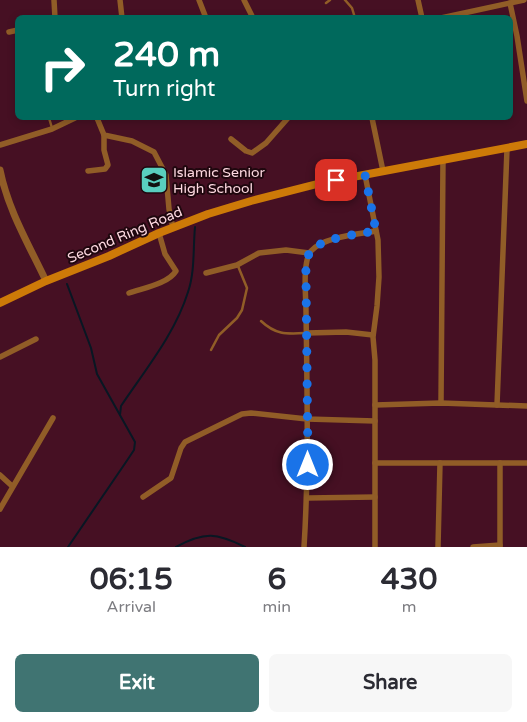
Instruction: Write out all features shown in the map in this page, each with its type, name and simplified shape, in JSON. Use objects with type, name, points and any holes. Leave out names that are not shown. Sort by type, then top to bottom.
[{"type":"main road","name":"Second Ring Road","points":[[0,304],[46,281],[208,214],[321,183],[527,144]]},
{"type":"street","points":[[54,0],[55,15]]},
{"type":"street","points":[[120,0],[122,15]]},
{"type":"street","points":[[199,0],[205,15]]},
{"type":"street","points":[[244,0],[252,15]]},
{"type":"street","points":[[418,0],[421,15]]},
{"type":"street","points":[[452,15],[498,3],[524,0]]},
{"type":"street","points":[[510,3],[512,15]]},
{"type":"street","points":[[513,17],[525,75],[527,101]]},
{"type":"street","points":[[9,32],[15,31]]},
{"type":"street","points":[[0,145],[52,129],[64,120]]},
{"type":"street","points":[[88,171],[105,169],[108,165],[104,150],[104,136],[98,120]]},
{"type":"street","points":[[231,139],[246,151],[252,153],[266,144],[286,120]]},
{"type":"street","points":[[372,120],[383,171]]},
{"type":"street","points":[[104,136],[132,141],[154,152],[166,176],[168,209],[173,228]]},
{"type":"street","points":[[497,405],[507,149]]},
{"type":"street","points":[[440,403],[443,160]]},
{"type":"street","points":[[0,170],[11,207],[46,281]]},
{"type":"street","points":[[365,175],[376,231],[379,277],[373,335],[375,360],[375,547]]},
{"type":"street","points":[[304,547],[308,419],[307,261],[309,253],[320,244],[376,231]]},
{"type":"street","points":[[129,293],[164,281],[176,271],[165,254],[159,233]]},
{"type":"street","points":[[206,273],[237,265],[259,253],[286,250],[309,253]]},
{"type":"street","points":[[306,333],[346,332],[373,335]]},
{"type":"street","points":[[0,356],[36,339]]},
{"type":"street","points":[[375,405],[440,403],[527,406]]},
{"type":"street","points":[[143,497],[171,478],[181,448],[185,442],[242,414],[251,413],[308,419],[375,421]]},
{"type":"street","points":[[0,509],[53,418]]},
{"type":"street","points":[[375,463],[527,463]]},
{"type":"street","points":[[472,547],[500,546],[500,463]]},
{"type":"street","points":[[438,547],[440,464]]},
{"type":"street","points":[[0,475],[12,486]]},
{"type":"street","points":[[307,498],[375,497]]},
{"type":"lane","points":[[326,3],[330,0]]},
{"type":"lane","points":[[345,0],[352,8],[354,15]]},
{"type":"lane","points":[[50,120],[52,129]]},
{"type":"lane","points":[[211,350],[219,335],[237,318],[242,310],[247,288],[244,276],[237,265]]},
{"type":"lane","points":[[262,321],[276,332],[286,334],[306,333]]},
{"type":"waterway","points":[[120,415],[121,406],[159,351],[175,322],[188,292],[192,276],[195,227]]},
{"type":"waterway","points":[[67,284],[91,348],[97,374],[135,442],[134,450],[68,547]]},
{"type":"waterway","points":[[176,547],[203,536],[219,537],[245,547]]},
{"type":"place","name":"Islamic Senior High School","points":[[154,180]]},
{"type":"route","points":[[308,465],[306,350],[306,267],[308,256],[320,244],[376,231],[365,175],[336,180]]}]
